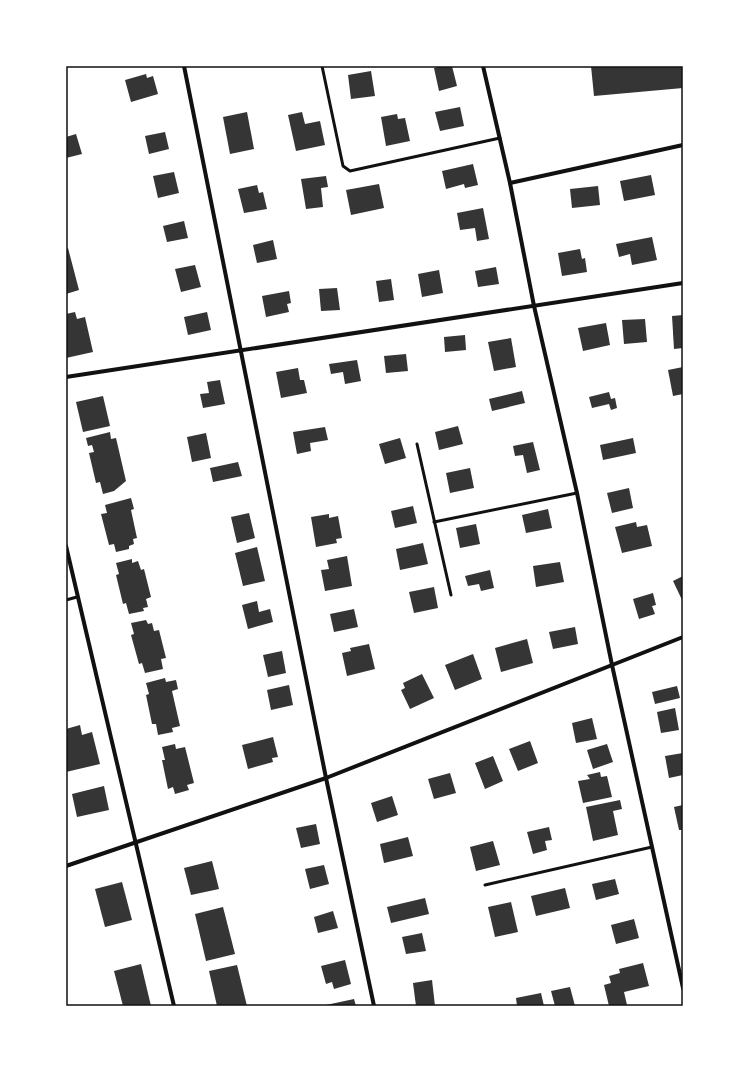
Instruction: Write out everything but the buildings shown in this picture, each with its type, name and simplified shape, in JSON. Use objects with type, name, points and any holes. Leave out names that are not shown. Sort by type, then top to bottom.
[{"type":"street","points":[[184,66],[326,778],[374,1006]]},
{"type":"street","points":[[483,66],[510,184],[534,306],[577,493],[612,665],[683,988]]},
{"type":"street","points":[[510,184],[683,144]]},
{"type":"street","points":[[66,377],[683,283]]},
{"type":"street","points":[[66,546],[134,844],[174,1006]]},
{"type":"street","points":[[66,866],[326,778],[683,637]]},
{"type":"lane","points":[[322,66],[343,166],[350,171],[500,138]]},
{"type":"lane","points":[[417,444],[451,595]]},
{"type":"lane","points":[[434,522],[577,493]]},
{"type":"lane","points":[[66,600],[77,597]]},
{"type":"lane","points":[[485,885],[652,847]]}]
